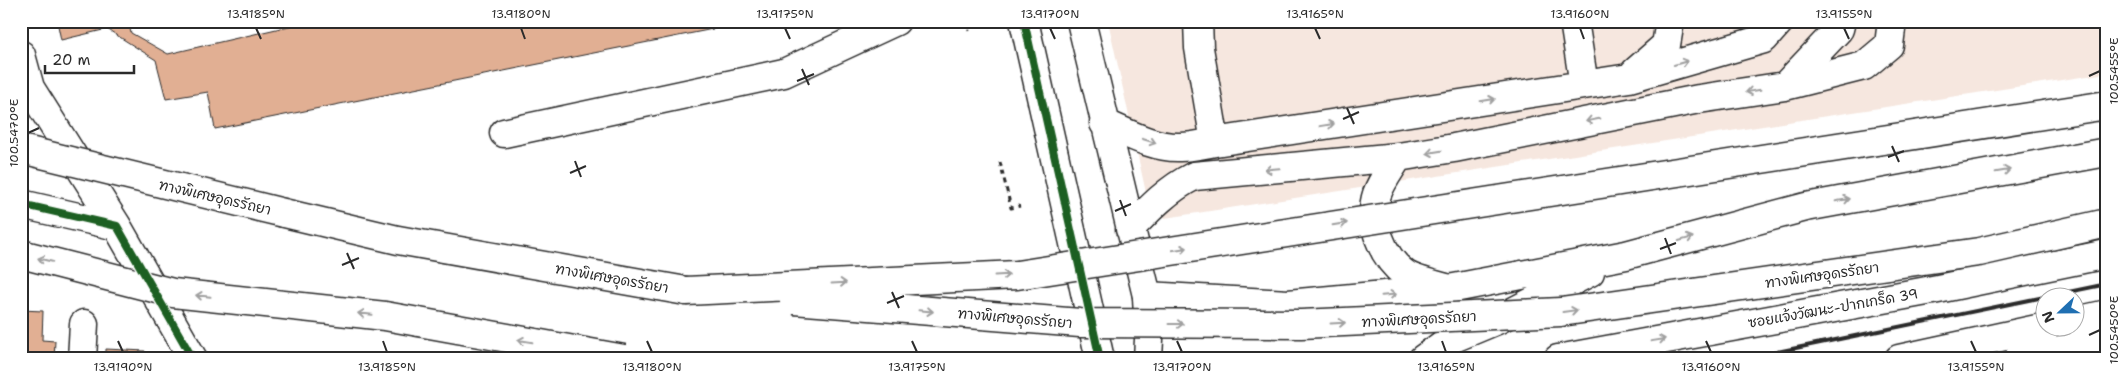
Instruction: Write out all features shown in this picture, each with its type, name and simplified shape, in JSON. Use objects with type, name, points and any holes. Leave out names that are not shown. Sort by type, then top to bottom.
[{"type":"main road","points":[[504,133],[784,73],[896,21]]},
{"type":"main road","points":[[1024,21],[1100,359]]},
{"type":"main road","points":[[1081,21],[1147,296],[1148,359]]},
{"type":"main road","points":[[1198,21],[1199,48],[1215,142]]},
{"type":"main road","points":[[1574,21],[1584,85]]},
{"type":"main road","points":[[1629,78],[1666,45],[1670,21]]},
{"type":"main road","points":[[1104,123],[1146,141],[1179,148],[1629,78],[1764,40],[1780,21]]},
{"type":"main road","points":[[1785,86],[1839,29],[1841,21]]},
{"type":"main road","points":[[1130,229],[1160,198],[1177,185],[1194,176],[1398,157],[1454,148],[1699,99],[1785,86],[1864,66],[1889,45],[1892,21]]},
{"type":"main road","points":[[21,55],[30,88],[117,226],[193,359]]},
{"type":"main road","points":[[686,291],[1017,274],[2107,105]]},
{"type":"main road","name":"ทางพิเศษอุดรรัถยา","points":[[21,149],[181,190],[398,240],[686,291],[1080,324],[1311,324],[1561,312],[1979,252],[2107,223]]},
{"type":"main road","points":[[1147,296],[1288,304],[1449,289],[1626,255],[1806,207],[2107,152]]},
{"type":"main road","points":[[1398,157],[1377,194],[1374,220],[1380,240],[1392,260],[1406,274],[1449,289]]},
{"type":"main road","points":[[21,204],[117,226]]},
{"type":"main road","points":[[21,254],[173,293],[385,316],[624,359]]},
{"type":"main road","name":"ซอยแจ้งวัฒนะ-ปากเกร็ด 39","points":[[1558,359],[1929,291],[2107,254]]},
{"type":"main road","points":[[1423,359],[1449,340],[1497,320],[1558,287],[1626,255]]},
{"type":"main road","points":[[2086,319],[2107,314]]},
{"type":"main road","points":[[82,359],[84,324]]},
{"type":"main road","points":[[1899,359],[2036,329]]},
{"type":"main road","points":[[2018,359],[2107,340]]},
{"type":"path","points":[[967,21],[970,31]]},
{"type":"path","points":[[1000,162],[1011,208],[1020,206]]},
{"type":"shaded area","points":[[1108,21],[2107,21],[2107,73],[1152,220]]},
{"type":"building","points":[[57,21],[128,21],[131,33],[168,54],[311,21],[753,21],[215,129],[208,92],[166,99],[156,60],[107,29],[61,40]]},
{"type":"building","points":[[21,310],[43,311],[42,340],[55,341],[54,359],[21,359]]},
{"type":"building","points":[[106,349],[145,351],[144,359],[106,359]]},
{"type":"railway","points":[[1743,359],[2107,284]]},
{"type":"cycle path","points":[[1024,21],[1100,359]]},
{"type":"cycle path","points":[[21,204],[117,226],[193,359]]}]
